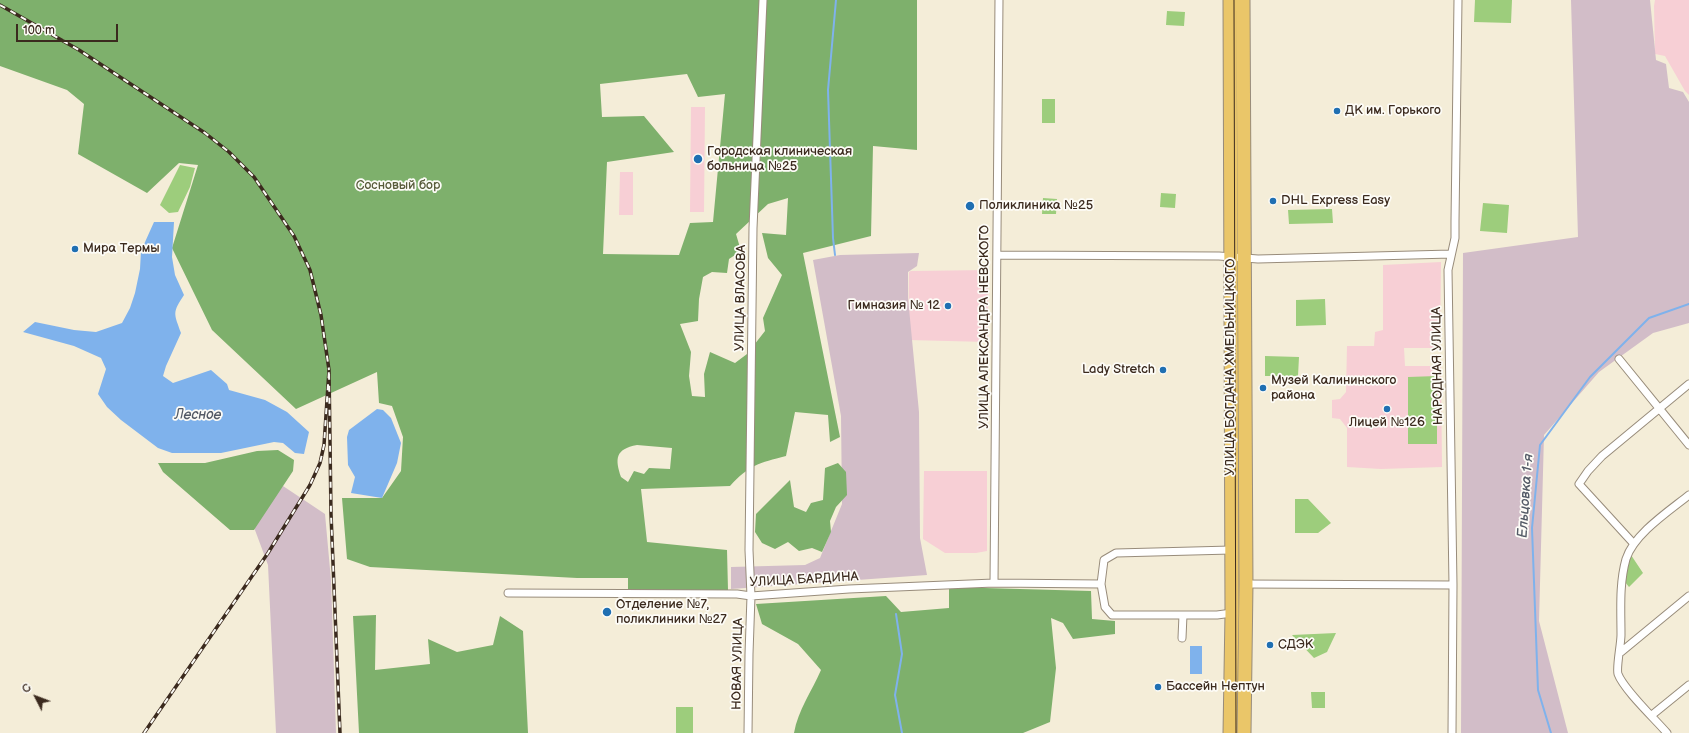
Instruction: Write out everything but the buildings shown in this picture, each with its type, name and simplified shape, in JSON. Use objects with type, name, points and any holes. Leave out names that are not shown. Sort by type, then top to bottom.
[{"type":"highway","name":"УЛИЦА БОГДАНА ХМЕЛЬНИЦКОГО","points":[[1230,0],[1232,584],[1230,733]]},
{"type":"highway","name":"УЛИЦА БОГДАНА ХМЕЛЬНИЦКОГО","points":[[1243,0],[1246,584],[1244,733]]},
{"type":"street","name":"УЛИЦА ВЛАСОВА","points":[[751,596],[749,550],[753,228],[763,0]]},
{"type":"street","name":"УЛИЦА АЛЕКСАНДРА НЕВСКОГО","points":[[994,583],[999,0]]},
{"type":"street","name":"НАРОДНАЯ УЛИЦА","points":[[1452,733],[1453,585],[1448,270],[1455,238],[1458,0]]},
{"type":"street","points":[[997,255],[1230,256],[1258,259],[1451,254]]},
{"type":"street","points":[[1619,359],[1689,444]]},
{"type":"street","points":[[1634,544],[1579,484],[1588,471],[1602,456],[1689,384]]},
{"type":"street","points":[[1667,733],[1626,686],[1618,674],[1621,652],[1622,580],[1626,558],[1634,544],[1655,522],[1689,495]]},
{"type":"street","points":[[1231,550],[1116,553],[1104,560],[1101,584],[1105,607],[1112,614],[1232,613]]},
{"type":"street","name":"УЛИЦА БАРДИНА","points":[[508,593],[737,594],[751,596],[849,589],[994,583],[1101,584]]},
{"type":"street","points":[[1232,584],[1453,585]]},
{"type":"street","name":"НОВАЯ УЛИЦА","points":[[748,733],[751,596]]},
{"type":"street","points":[[1621,652],[1689,596]]},
{"type":"street","points":[[1182,614],[1182,638]]},
{"type":"street","points":[[1652,716],[1689,684]]},
{"type":"shaded area","points":[[1571,0],[1650,0],[1656,60],[1666,64],[1669,88],[1683,92],[1689,102],[1689,323],[1653,333],[1599,372],[1544,435],[1539,621],[1568,733],[1461,733],[1463,253],[1578,237]]},
{"type":"shaded area","points":[[1655,0],[1689,0],[1689,95],[1685,91],[1665,56],[1655,54]]},
{"type":"shaded area","name":"Городская клиническая больница №25","points":[[691,107],[705,107],[704,212],[690,212]]},
{"type":"shaded area","points":[[620,172],[633,172],[633,215],[619,215]]},
{"type":"shaded area","points":[[919,253],[917,266],[908,272],[908,298],[919,412],[920,538],[927,575],[731,589],[731,567],[805,565],[820,558],[842,504],[841,416],[813,260],[840,255]]},
{"type":"shaded area","name":"Лицей №126","points":[[1441,262],[1440,348],[1404,348],[1405,366],[1441,366],[1442,467],[1381,469],[1347,467],[1347,428],[1340,419],[1332,418],[1332,400],[1340,399],[1346,392],[1347,346],[1374,346],[1375,332],[1383,330],[1383,265]]},
{"type":"shaded area","name":"Гимназия № 12","points":[[988,270],[988,342],[908,340],[909,272]]},
{"type":"shaded area","points":[[924,471],[987,471],[987,551],[976,553],[945,553],[923,539]]},
{"type":"shaded area","points":[[283,486],[325,514],[331,580],[336,733],[276,733],[268,565],[252,522]]},
{"type":"green space","name":"Сосновый бор","points":[[0,0],[917,0],[917,150],[873,146],[871,236],[803,253],[840,437],[830,442],[828,415],[795,412],[786,456],[749,469],[730,486],[641,489],[647,542],[727,550],[728,590],[628,592],[628,578],[577,578],[370,567],[347,559],[342,498],[382,498],[401,471],[403,437],[392,406],[379,403],[377,372],[296,409],[212,330],[172,248],[198,165],[179,163],[147,193],[78,154],[84,104],[67,90],[0,66]],"holes":[[[687,74],[698,97],[725,94],[713,222],[690,223],[679,255],[603,254],[607,162],[674,152],[644,116],[602,117],[600,84]],[[788,198],[786,235],[762,233],[768,258],[782,275],[763,318],[765,331],[747,354],[735,363],[710,352],[704,374],[705,397],[692,396],[689,376],[691,352],[680,324],[698,321],[699,299],[703,277],[712,272],[727,273],[729,259],[741,251],[736,234],[768,204]],[[637,445],[672,448],[670,469],[649,468],[644,474],[634,471],[628,482],[621,477],[618,465],[618,456],[624,449]]]},
{"type":"green space","points":[[1475,0],[1512,0],[1511,23],[1474,22]]},
{"type":"green space","points":[[1167,11],[1185,12],[1184,26],[1166,25]]},
{"type":"green space","points":[[1042,99],[1055,99],[1055,123],[1042,123]]},
{"type":"green space","points":[[180,165],[195,168],[190,187],[178,212],[169,213],[160,205]]},
{"type":"green space","points":[[1161,193],[1176,194],[1175,208],[1160,207]]},
{"type":"green space","points":[[1043,198],[1057,199],[1056,214],[1042,214]]},
{"type":"green space","points":[[1483,203],[1509,205],[1507,233],[1480,231]]},
{"type":"green space","points":[[1332,209],[1333,223],[1289,224],[1288,210]]},
{"type":"green space","points":[[1325,299],[1326,325],[1296,326],[1296,300]]},
{"type":"green space","points":[[1265,356],[1299,357],[1298,376],[1265,376]]},
{"type":"green space","points":[[1437,376],[1437,444],[1408,444],[1408,377]]},
{"type":"green space","points":[[278,450],[294,460],[293,471],[254,530],[230,530],[163,472],[158,463],[205,463],[257,451]]},
{"type":"green space","points":[[838,463],[846,472],[847,495],[836,507],[830,521],[831,532],[822,552],[812,548],[799,551],[788,542],[775,549],[762,543],[755,532],[756,514],[790,480],[794,507],[806,512],[811,503],[823,500],[825,468]]},
{"type":"green space","points":[[1295,499],[1308,499],[1331,523],[1318,533],[1295,533]]},
{"type":"green space","points":[[1631,555],[1643,573],[1629,587],[1625,582],[1626,569]]},
{"type":"green space","points":[[949,587],[1091,591],[1092,619],[1115,621],[1115,634],[1073,639],[1063,623],[1051,618],[1056,668],[1050,722],[1023,733],[794,733],[802,708],[821,670],[798,644],[762,624],[756,604],[886,596],[901,612],[949,608]]},
{"type":"green space","points":[[376,615],[375,670],[430,664],[428,639],[457,652],[493,645],[500,616],[523,631],[528,733],[359,733],[353,616]]},
{"type":"green space","points":[[1336,633],[1327,652],[1314,658],[1292,635]]},
{"type":"green space","points":[[1311,692],[1325,692],[1325,708],[1312,708]]},
{"type":"green space","points":[[676,707],[693,707],[693,733],[676,733]]},
{"type":"water","name":"Лесное","points":[[154,222],[174,222],[172,257],[175,275],[184,295],[177,306],[175,313],[181,333],[163,376],[173,383],[211,370],[227,384],[229,390],[265,400],[287,412],[309,432],[304,454],[295,453],[283,443],[274,442],[221,453],[172,453],[158,448],[121,420],[107,407],[98,394],[106,369],[101,358],[74,346],[23,332],[35,322],[74,330],[96,332],[122,323],[130,308],[135,293],[140,269],[141,251]]},
{"type":"water","points":[[377,409],[383,410],[391,418],[401,443],[397,463],[382,498],[351,493],[355,477],[348,465],[347,437],[349,430]]},
{"type":"water","points":[[1190,646],[1202,646],[1202,674],[1190,674]]},
{"type":"waterway","points":[[835,255],[833,238],[828,90],[836,0]]},
{"type":"waterway","name":"Ельцовка 1-я","points":[[1551,733],[1538,690],[1532,528],[1540,445],[1590,377],[1649,318],[1689,304]]},
{"type":"waterway","points":[[896,614],[902,654],[895,695],[902,733]]},
{"type":"tram line","points":[[1234,0],[1236,733]]},
{"type":"railway","points":[[0,5],[79,50],[205,133],[229,152],[254,177],[294,236],[310,270],[321,315],[329,370]]},
{"type":"railway","points":[[144,733],[268,553],[310,485],[320,463],[324,445],[329,370],[331,514],[340,733]]},
{"type":"place","name":"ДК им. Горького","points":[[1337,111]]},
{"type":"place","name":"Городская клиническая больница №25","points":[[698,159]]},
{"type":"place","name":"DHL Express Easy","points":[[1273,201]]},
{"type":"place","name":"Поликлиника №25","points":[[970,206]]},
{"type":"place","name":"Мира Термы","points":[[75,249]]},
{"type":"place","name":"Гимназия № 12","points":[[948,306]]},
{"type":"place","name":"Lady Stretch","points":[[1163,370]]},
{"type":"place","name":"Музей Калининского района","points":[[1263,388]]},
{"type":"place","name":"Лицей №126","points":[[1387,409]]},
{"type":"place","name":"Отделение №7, поликлиники №27","points":[[607,612]]},
{"type":"place","name":"СДЭК","points":[[1270,645]]},
{"type":"place","name":"Бассейн Нептун","points":[[1158,687]]}]
